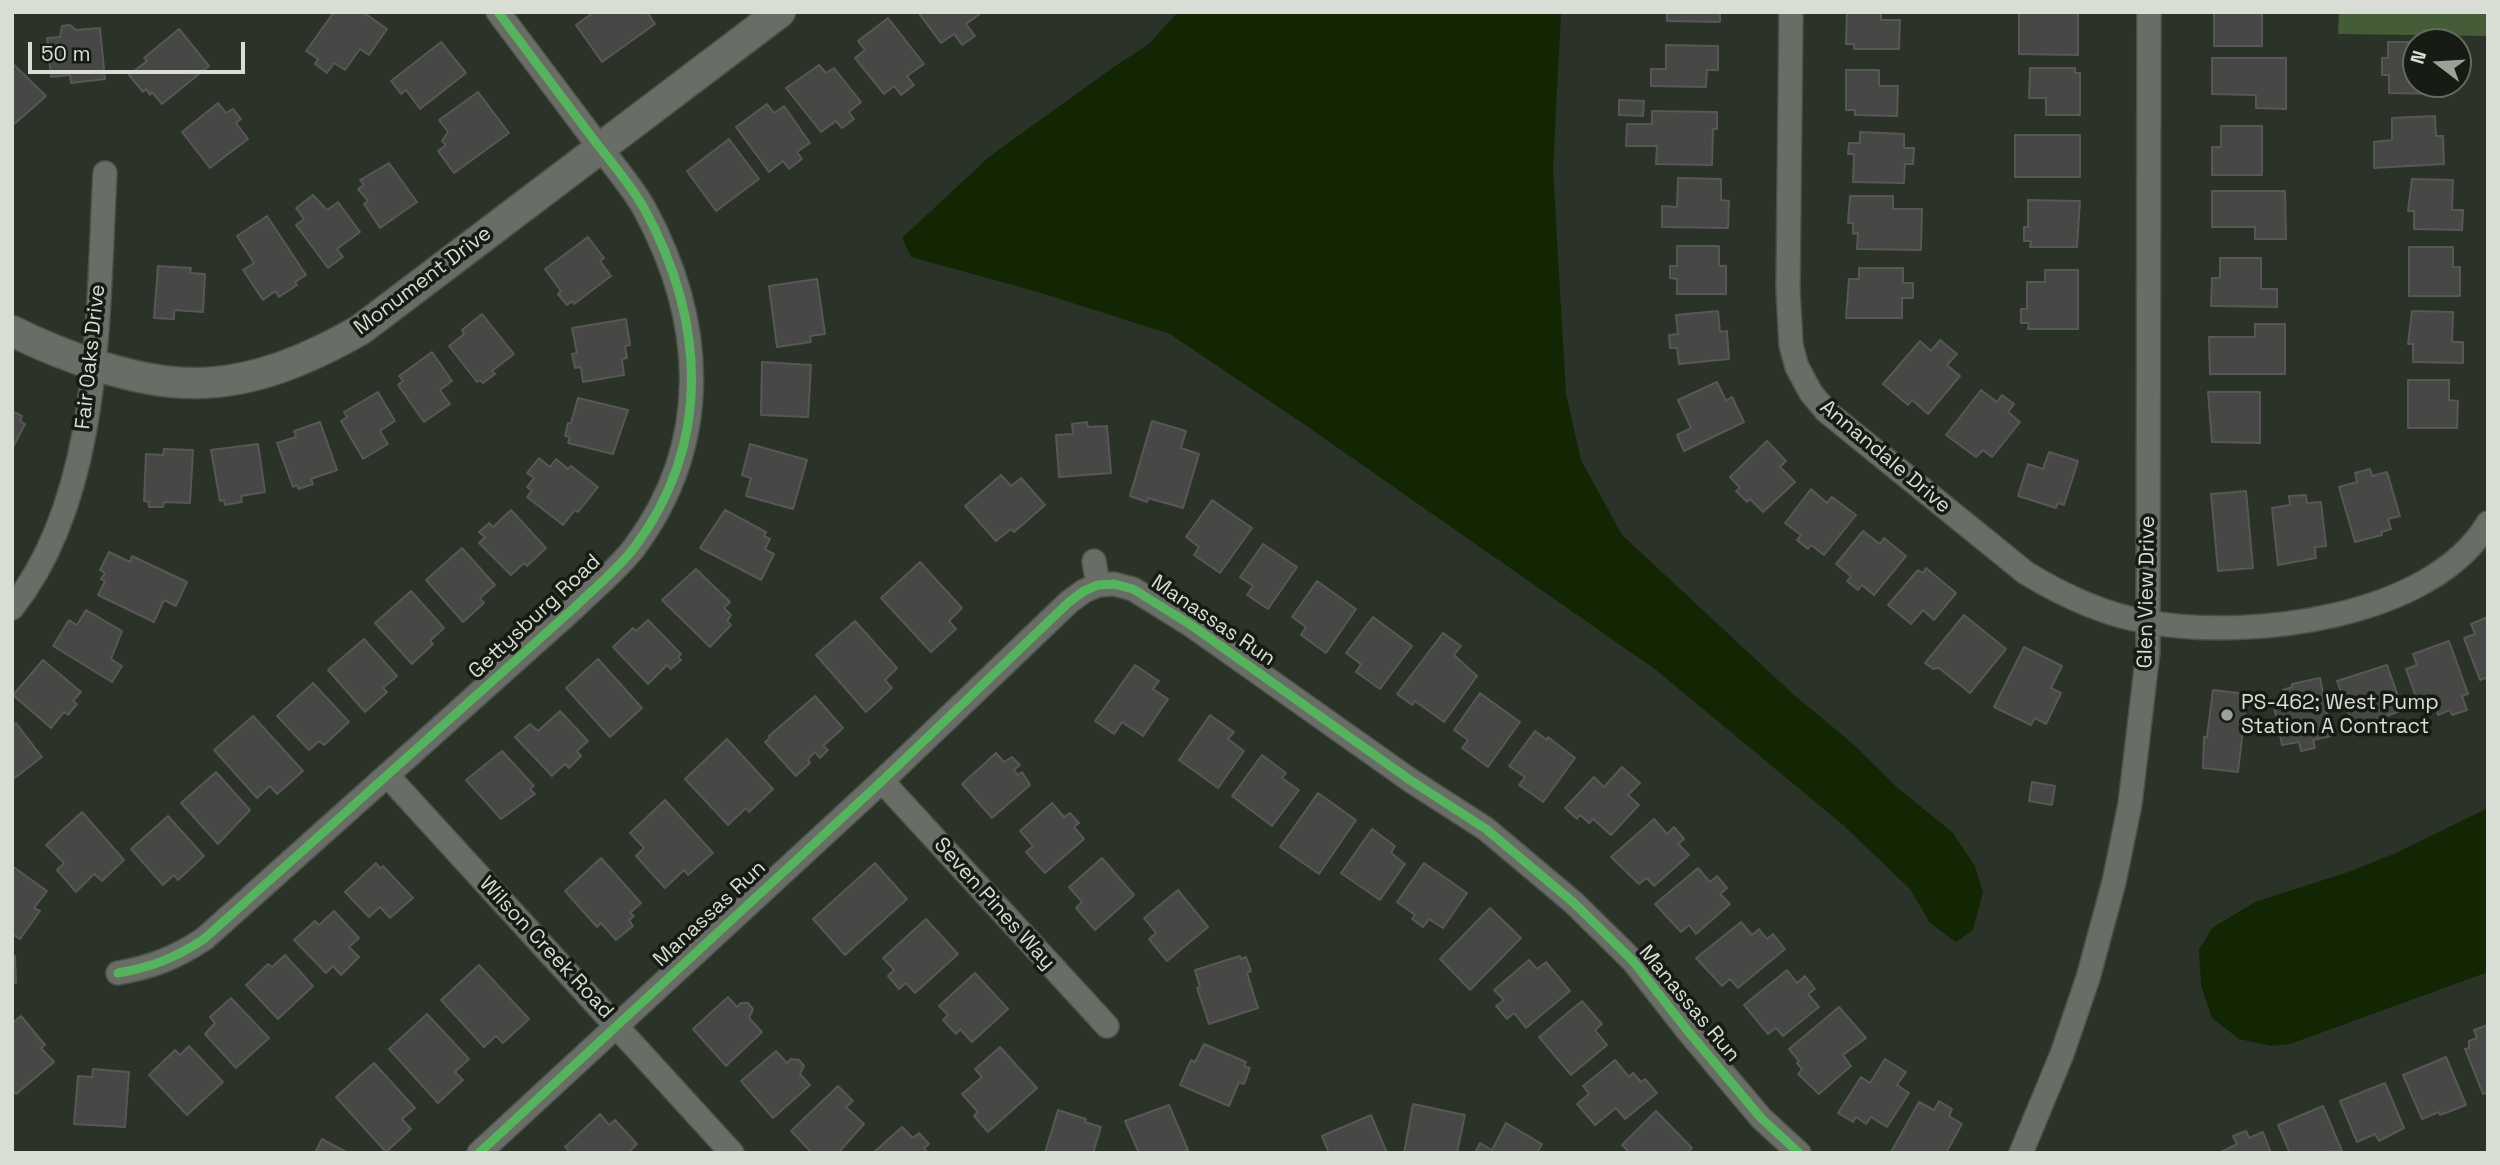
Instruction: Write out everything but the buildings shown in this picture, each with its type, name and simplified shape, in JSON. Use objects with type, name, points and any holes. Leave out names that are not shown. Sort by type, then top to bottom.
[{"type":"street","name":"Gettysburg Road","points":[[118,973],[151,967],[182,954],[204,939],[574,608],[632,550],[657,513],[676,472],[688,429],[692,394],[691,348],[682,299],[666,252],[643,207],[498,12]]},
{"type":"street","name":"Monument Drive","points":[[12,331],[94,364],[159,380],[193,383],[239,378],[284,367],[328,349],[360,330],[780,12]]},
{"type":"street","name":"Annandale Drive","points":[[1791,12],[1789,317],[1791,345],[1797,367],[1811,393],[1826,411],[2026,573],[2060,593],[2106,612],[2148,622],[2200,628],[2245,628],[2300,622],[2397,596],[2423,583],[2454,562],[2488,523]]},
{"type":"street","name":"Glen View Drive","points":[[2021,1153],[2067,1041],[2088,978],[2114,881],[2130,804],[2148,652],[2149,12]]},
{"type":"street","name":"Fair Oaks Drive","points":[[12,608],[25,592],[46,552],[67,500],[86,428],[94,364],[105,173]]},
{"type":"street","points":[[1094,561],[1098,585]]},
{"type":"street","name":"Manassas Run","points":[[479,1153],[882,781],[1069,603],[1084,591],[1098,585],[1114,584],[1133,589],[1191,625],[1512,849],[1574,903],[1633,961],[1761,1118],[1799,1153]]},
{"type":"street","name":"Wilson Creek Road","points":[[387,775],[732,1153]]},
{"type":"street","name":"Seven Pines Way","points":[[882,781],[1107,1026]]},
{"type":"shaded area","points":[[1178,12],[1561,12],[1553,170],[1566,394],[1581,460],[1622,535],[1794,695],[1852,743],[1899,789],[1952,832],[1975,866],[1983,892],[1973,930],[1956,942],[1930,923],[1910,889],[1843,825],[1656,670],[1170,334],[1038,292],[911,257],[902,238],[989,157],[1148,45]]},
{"type":"shaded area","points":[[2339,12],[2488,12],[2488,36],[2472,36],[2472,28],[2402,28],[2402,35],[2338,34]]},
{"type":"shaded area","points":[[2488,808],[2488,972],[2290,1044],[2272,1046],[2239,1039],[2212,1018],[2201,985],[2199,950],[2212,928],[2255,902],[2348,872],[2396,853]]},
{"type":"cycle path","points":[[118,973],[163,961],[204,939],[574,608],[613,572],[634,548],[660,508],[677,466],[688,423],[692,380],[688,337],[679,293],[664,250],[633,190],[498,12]]},
{"type":"cycle path","points":[[479,1153],[882,781],[1069,602],[1098,585],[1114,584],[1133,589],[1191,625],[1410,780],[1486,829],[1574,903],[1633,961],[1761,1118],[1799,1153]]},
{"type":"place","name":"PS-462; West Pump Station A Contract","points":[[2227,715]]}]
